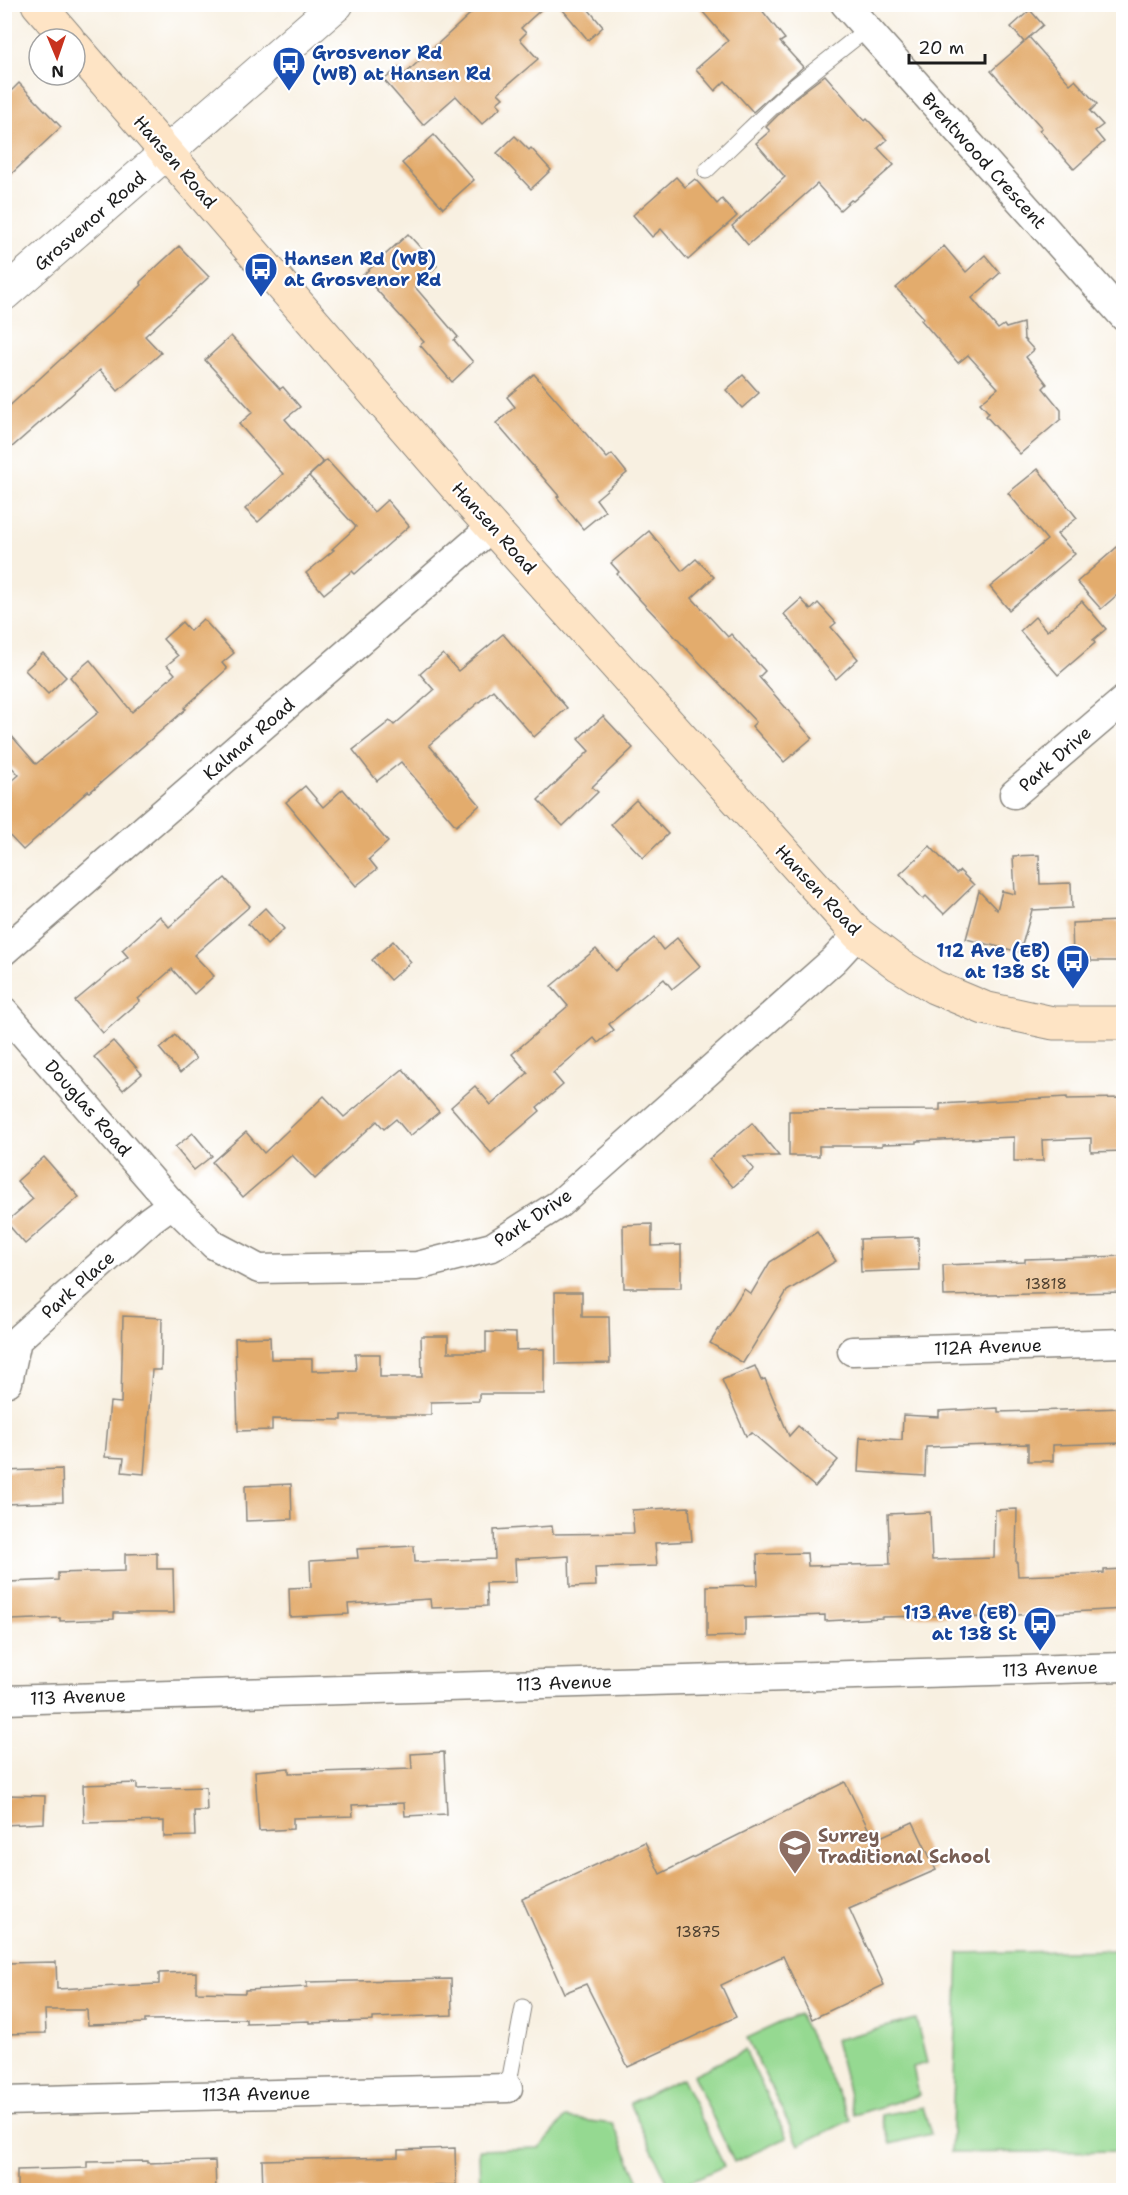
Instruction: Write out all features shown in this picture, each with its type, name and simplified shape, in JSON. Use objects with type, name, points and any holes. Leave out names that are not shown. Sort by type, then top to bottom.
[{"type":"main road","points":[[38,4],[58,27]]},
{"type":"main road","name":"Hansen Road","points":[[87,61],[471,504],[858,934],[899,965],[934,987],[984,1008],[1053,1023],[1124,1023]]},
{"type":"street","name":"Grosvenor Road","points":[[4,294],[338,4]]},
{"type":"street","name":"Brentwood Crescent","points":[[845,4],[1124,317]]},
{"type":"street","name":"Kalmar Road","points":[[4,951],[108,863],[493,526]]},
{"type":"street","name":"Park Drive","points":[[1014,794],[1124,700]]},
{"type":"street","name":"Park Drive","points":[[172,1204],[214,1245],[259,1269],[417,1266],[492,1247],[559,1204],[834,960],[858,934]]},
{"type":"street","name":"Douglas Road","points":[[4,1011],[172,1204]]},
{"type":"street","name":"Park Place","points":[[8,1382],[17,1340],[150,1220],[172,1204]]},
{"type":"street","name":"112A Avenue","points":[[852,1351],[1124,1342]]},
{"type":"street","name":"113 Avenue","points":[[4,1700],[1124,1667]]},
{"type":"street","name":"113A Avenue","points":[[4,2101],[508,2088]]},
{"type":"lane","points":[[706,171],[790,90],[867,29]]},
{"type":"lane","points":[[508,2088],[523,2007]]},
{"type":"green space","points":[[1123,1950],[1123,2151],[951,2153],[959,1953]]},
{"type":"green space","points":[[799,2014],[851,2120],[799,2145],[747,2038]]},
{"type":"green space","points":[[916,2019],[927,2063],[913,2067],[919,2095],[854,2115],[835,2040]]},
{"type":"green space","points":[[745,2050],[787,2138],[734,2162],[693,2075]]},
{"type":"green space","points":[[682,2078],[724,2166],[671,2190],[630,2103]]},
{"type":"green space","points":[[923,2107],[931,2134],[890,2144],[881,2115]]},
{"type":"green space","points":[[565,2118],[613,2124],[643,2190],[480,2190],[479,2150],[540,2148]]},
{"type":"building","points":[[481,4],[547,4],[521,28],[526,33],[520,39],[538,59],[498,93],[503,98],[497,103],[501,107],[482,124],[456,96],[423,125],[384,80],[399,67],[405,74]]},
{"type":"building","points":[[558,4],[584,4],[603,27],[588,40]]},
{"type":"building","points":[[696,4],[757,4],[785,39],[780,42],[803,67],[753,112],[725,81],[715,91],[696,69],[728,41]]},
{"type":"building","points":[[1030,10],[1043,25],[1029,37],[1070,84],[1075,80],[1097,104],[1090,111],[1103,125],[1095,131],[1104,142],[1074,169],[1039,130],[1042,128],[991,71],[1024,42],[1011,27]]},
{"type":"building","points":[[825,75],[865,121],[867,119],[887,140],[878,148],[894,165],[840,210],[817,184],[748,245],[732,226],[785,177],[756,143],[770,131],[766,127],[796,97]]},
{"type":"building","points":[[19,83],[61,127],[4,181],[5,97]]},
{"type":"building","points":[[434,135],[474,180],[443,208],[402,163]]},
{"type":"building","points":[[515,136],[529,150],[531,148],[551,170],[531,189],[497,153]]},
{"type":"building","points":[[676,177],[685,187],[695,179],[717,204],[722,199],[737,216],[688,260],[661,229],[652,237],[633,215]]},
{"type":"building","points":[[408,234],[437,266],[415,287],[458,337],[454,340],[473,362],[452,382],[420,345],[424,342],[363,275]]},
{"type":"building","points":[[179,246],[209,277],[145,336],[161,353],[118,391],[100,370],[4,454],[4,411],[142,285],[140,282]]},
{"type":"building","points":[[944,246],[966,272],[985,255],[1000,273],[972,298],[998,329],[1004,325],[1006,328],[1023,323],[1024,339],[1034,350],[1026,357],[1047,384],[1043,388],[1061,410],[1061,419],[1020,454],[986,416],[989,413],[980,403],[998,388],[968,355],[958,363],[921,320],[924,318],[896,288]]},
{"type":"building","points":[[231,336],[300,407],[285,419],[323,463],[258,522],[245,509],[283,474],[239,424],[253,412],[205,360]]},
{"type":"building","points":[[534,374],[607,458],[612,454],[627,473],[596,499],[605,511],[583,529],[557,497],[559,496],[496,423],[515,407],[507,397]]},
{"type":"building","points":[[743,375],[759,393],[742,408],[726,390]]},
{"type":"building","points":[[327,460],[374,512],[387,500],[409,526],[355,574],[352,571],[324,594],[306,573],[334,550],[332,549],[356,527],[309,476]]},
{"type":"building","points":[[1038,469],[1077,518],[1057,534],[1075,554],[1009,610],[990,587],[1047,540],[1008,493]]},
{"type":"building","points":[[649,531],[682,571],[696,559],[714,577],[692,598],[728,637],[731,634],[765,671],[759,677],[812,738],[784,762],[752,726],[756,722],[617,574],[619,572],[611,563]]},
{"type":"building","points":[[1124,541],[1124,589],[1101,609],[1077,582]]},
{"type":"building","points":[[801,599],[811,610],[818,603],[836,623],[831,627],[858,659],[836,679],[784,614]]},
{"type":"building","points":[[1082,601],[1106,629],[1093,640],[1095,643],[1058,675],[1020,631],[1035,617],[1047,631]]},
{"type":"building","points":[[203,619],[234,653],[222,663],[227,669],[184,708],[186,709],[90,792],[88,791],[23,850],[4,830],[4,788],[19,775],[4,759],[4,727],[36,764],[99,712],[70,677],[90,660],[132,712],[175,674],[167,665],[178,656],[163,639],[182,622],[190,631]]},
{"type":"building","points":[[503,634],[567,708],[534,737],[493,690],[429,745],[480,805],[456,826],[401,762],[377,781],[353,750],[390,721],[394,725],[434,690],[420,674],[443,654],[458,671]]},
{"type":"building","points":[[43,653],[66,677],[48,694],[25,670]]},
{"type":"building","points":[[603,716],[633,748],[592,787],[598,792],[563,826],[538,800],[589,751],[578,739]]},
{"type":"building","points":[[305,786],[323,807],[343,789],[388,842],[369,859],[377,869],[356,886],[286,802]]},
{"type":"building","points":[[636,800],[668,834],[643,858],[611,824]]},
{"type":"building","points":[[930,846],[956,874],[960,871],[974,885],[944,914],[926,896],[923,899],[900,874]]},
{"type":"building","points":[[1039,855],[1040,884],[1071,883],[1072,908],[1032,910],[1020,952],[966,939],[979,891],[997,910],[1002,891],[1015,894],[1013,856]]},
{"type":"building","points":[[225,878],[250,906],[194,955],[214,976],[194,994],[172,969],[103,1033],[75,1001],[128,957],[122,950],[160,916],[169,927]]},
{"type":"building","points":[[265,908],[284,929],[267,945],[248,924]]},
{"type":"building","points":[[1120,921],[1121,961],[1091,961],[1091,958],[1073,958],[1072,923]]},
{"type":"building","points":[[654,938],[663,950],[677,938],[700,966],[672,989],[664,979],[609,1024],[614,1030],[598,1043],[594,1038],[553,1073],[563,1085],[537,1107],[540,1111],[491,1153],[451,1107],[475,1086],[491,1105],[528,1073],[512,1054],[568,1006],[551,986],[596,949],[615,971]]},
{"type":"building","points":[[393,941],[411,962],[390,980],[372,960]]},
{"type":"building","points":[[175,1035],[196,1059],[180,1073],[160,1049]]},
{"type":"building","points":[[113,1041],[142,1074],[123,1090],[94,1057]]},
{"type":"building","points":[[403,1069],[439,1112],[410,1136],[396,1119],[384,1129],[377,1121],[315,1179],[292,1155],[243,1197],[212,1162],[246,1132],[264,1153],[324,1096],[344,1117]]},
{"type":"building","points":[[1067,1097],[1067,1099],[1124,1098],[1124,1151],[1091,1152],[1091,1138],[1042,1140],[1043,1161],[1014,1161],[1014,1137],[917,1141],[917,1143],[882,1144],[882,1146],[819,1146],[819,1156],[789,1156],[789,1111],[940,1110],[940,1104]]},
{"type":"building","points":[[752,1123],[779,1156],[743,1156],[754,1169],[733,1187],[709,1159]]},
{"type":"building","points":[[193,1133],[212,1156],[194,1170],[175,1147]]},
{"type":"building","points":[[44,1157],[79,1197],[25,1244],[6,1222],[33,1199],[17,1181]]},
{"type":"building","points":[[652,1224],[652,1246],[681,1245],[681,1288],[624,1288],[623,1225]]},
{"type":"building","points":[[817,1232],[836,1261],[787,1291],[743,1363],[710,1343],[744,1289],[751,1294],[770,1262]]},
{"type":"building","points":[[918,1237],[919,1270],[861,1272],[860,1239]]},
{"type":"building","points":[[1124,1256],[1124,1292],[944,1296],[943,1265],[1025,1262],[1025,1259]]},
{"type":"building","points":[[555,1292],[582,1292],[582,1317],[609,1317],[610,1363],[556,1364]]},
{"type":"building","points":[[123,1316],[162,1318],[161,1370],[152,1370],[144,1474],[122,1472],[124,1458],[105,1457],[110,1402],[121,1403]]},
{"type":"building","points":[[486,1332],[516,1333],[516,1350],[544,1349],[544,1394],[479,1394],[479,1401],[431,1402],[431,1415],[342,1415],[342,1420],[272,1419],[272,1430],[238,1431],[235,1338],[270,1337],[271,1359],[312,1359],[312,1371],[356,1370],[355,1354],[380,1354],[380,1377],[422,1377],[421,1336],[448,1336],[448,1352],[486,1352]]},
{"type":"building","points":[[755,1366],[761,1380],[765,1379],[789,1436],[798,1426],[838,1460],[815,1487],[752,1433],[746,1436],[722,1380]]},
{"type":"building","points":[[998,1408],[998,1412],[1124,1408],[1124,1443],[1053,1445],[1053,1461],[1028,1461],[1028,1444],[926,1447],[925,1476],[858,1472],[860,1437],[902,1440],[903,1415],[939,1417],[939,1411]]},
{"type":"building","points":[[62,1469],[63,1502],[4,1504],[4,1471]]},
{"type":"building","points":[[291,1484],[292,1519],[246,1521],[245,1486]]},
{"type":"building","points":[[689,1507],[692,1541],[655,1543],[657,1566],[595,1568],[596,1586],[570,1587],[569,1556],[515,1559],[516,1582],[486,1583],[487,1606],[431,1608],[430,1599],[348,1604],[349,1614],[290,1617],[289,1588],[311,1587],[310,1561],[358,1558],[357,1549],[414,1546],[415,1562],[495,1559],[494,1530],[552,1526],[553,1534],[634,1533],[632,1510]]},
{"type":"building","points":[[1017,1509],[1018,1576],[1104,1573],[1104,1570],[1124,1569],[1124,1609],[965,1618],[965,1615],[825,1621],[825,1615],[745,1618],[745,1636],[707,1637],[707,1586],[758,1585],[757,1554],[807,1553],[808,1566],[890,1564],[888,1514],[930,1512],[932,1560],[994,1558],[995,1510]]},
{"type":"building","points":[[157,1553],[157,1569],[173,1569],[174,1613],[114,1613],[114,1619],[11,1620],[9,1582],[58,1580],[58,1573],[125,1571],[125,1554]]},
{"type":"building","points":[[444,1752],[447,1814],[405,1816],[404,1803],[352,1805],[353,1816],[293,1818],[293,1829],[259,1831],[255,1771],[289,1768],[289,1773],[412,1769],[411,1754]]},
{"type":"building","points":[[845,1782],[874,1840],[913,1822],[936,1870],[849,1908],[884,1985],[812,2019],[783,1956],[721,1985],[736,2017],[628,2067],[586,1984],[564,1993],[522,1899],[645,1842],[660,1874]]},
{"type":"building","points":[[137,1783],[137,1789],[206,1787],[207,1811],[194,1811],[195,1836],[164,1837],[164,1821],[84,1823],[83,1785]]},
{"type":"building","points":[[4,1795],[45,1796],[44,1823],[4,1825]]},
{"type":"building","points":[[56,1962],[57,1989],[159,1984],[159,1973],[196,1972],[196,1992],[245,1993],[245,1990],[307,1987],[307,1982],[451,1979],[452,2015],[309,2023],[309,2021],[246,2023],[246,2019],[145,2020],[145,2023],[88,2025],[87,2010],[45,2010],[46,2033],[4,2034],[4,1963]]},
{"type":"building","points":[[455,2148],[456,2185],[383,2188],[383,2190],[263,2190],[262,2160],[398,2157],[398,2150]]},
{"type":"building","points":[[148,2161],[148,2163],[215,2161],[216,2190],[17,2190],[17,2170],[87,2168],[87,2162]]},
{"type":"place","name":"Grosvenor Rd (WB) at Hansen Rd","points":[[289,92]]},
{"type":"place","name":"Hansen Rd (WB) at Grosvenor Rd","points":[[261,298]]},
{"type":"place","name":"112 Ave (EB) at 138 St","points":[[1073,990]]},
{"type":"place","name":"113 Ave (EB) at 138 St","points":[[1040,1652]]},
{"type":"place","name":"Surrey Traditional School","points":[[795,1875]]}]
